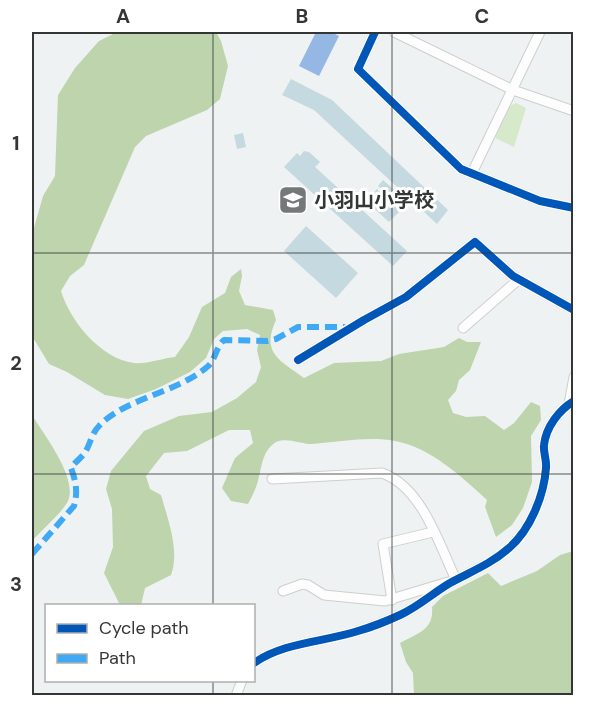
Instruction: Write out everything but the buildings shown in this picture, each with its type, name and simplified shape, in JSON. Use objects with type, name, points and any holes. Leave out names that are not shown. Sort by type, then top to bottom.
[{"type":"street","points":[[375,32],[358,69],[461,169],[540,201],[573,208]]},
{"type":"street","points":[[394,32],[513,90],[573,111]]},
{"type":"street","points":[[472,173],[540,32]]},
{"type":"street","points":[[298,360],[406,297],[475,242],[518,280],[573,310]]},
{"type":"street","points":[[463,328],[518,280]]},
{"type":"street","points":[[255,662],[276,651],[356,632],[401,614],[456,580],[484,567],[509,548],[533,514],[543,488],[547,466],[544,446],[549,428],[558,414],[571,402],[573,377]]},
{"type":"street","points":[[272,479],[382,473],[400,482],[422,507],[456,580]]},
{"type":"street","points":[[392,600],[383,544],[433,532]]},
{"type":"street","points":[[283,591],[302,584],[333,597],[392,600],[433,585],[456,580]]},
{"type":"street","points":[[236,696],[242,682]]},
{"type":"green space","points":[[117,32],[216,32],[228,66],[220,99],[207,110],[146,136],[135,147],[84,265],[70,276],[61,291],[65,303],[88,337],[122,360],[138,363],[175,357],[189,337],[202,307],[225,293],[231,277],[241,269],[239,291],[245,305],[273,310],[276,320],[271,340],[275,355],[304,378],[334,363],[381,361],[399,354],[444,347],[459,338],[467,342],[481,342],[470,370],[459,380],[456,391],[448,400],[453,413],[466,417],[485,416],[504,430],[514,423],[531,402],[540,406],[541,420],[531,436],[532,482],[523,508],[512,525],[496,537],[485,507],[487,500],[467,482],[433,456],[408,444],[385,440],[364,439],[312,444],[289,440],[276,442],[264,457],[256,487],[248,504],[231,501],[222,488],[235,458],[253,443],[250,430],[229,430],[187,451],[164,453],[146,476],[150,489],[161,495],[174,546],[173,566],[171,575],[145,588],[141,604],[120,604],[104,573],[113,547],[112,509],[106,489],[111,471],[144,431],[179,416],[212,412],[237,398],[256,382],[261,367],[257,350],[260,335],[247,329],[223,331],[214,339],[206,358],[190,372],[156,389],[128,399],[105,395],[49,364],[32,336],[32,235],[43,196],[55,176],[58,95],[75,68],[99,41]]},
{"type":"green space","points":[[516,103],[526,108],[514,147],[495,138],[508,107]]},
{"type":"green space","points":[[32,415],[65,470],[70,493],[64,507],[32,541]]},
{"type":"green space","points":[[573,551],[573,695],[414,695],[413,673],[406,662],[400,643],[428,626],[432,607],[443,596],[488,573],[501,586],[537,571],[560,555]]},
{"type":"water","points":[[316,32],[331,32],[339,36],[319,76],[299,66]]},
{"type":"marked path","points":[[32,554],[74,506],[76,487],[71,468],[84,454],[96,429],[110,416],[195,376],[210,364],[224,340],[267,341],[276,339],[298,327],[344,327],[346,331]]},
{"type":"cycle path","points":[[375,32],[358,69],[461,169],[540,201],[574,208]]},
{"type":"cycle path","points":[[298,360],[406,297],[475,242],[513,276],[574,310]]},
{"type":"cycle path","points":[[255,662],[278,651],[345,635],[395,617],[502,554],[517,541],[535,512],[545,479],[544,448],[547,432],[558,414],[574,401]]},
{"type":"place","name":"小羽山小学校","points":[[293,200]]}]
